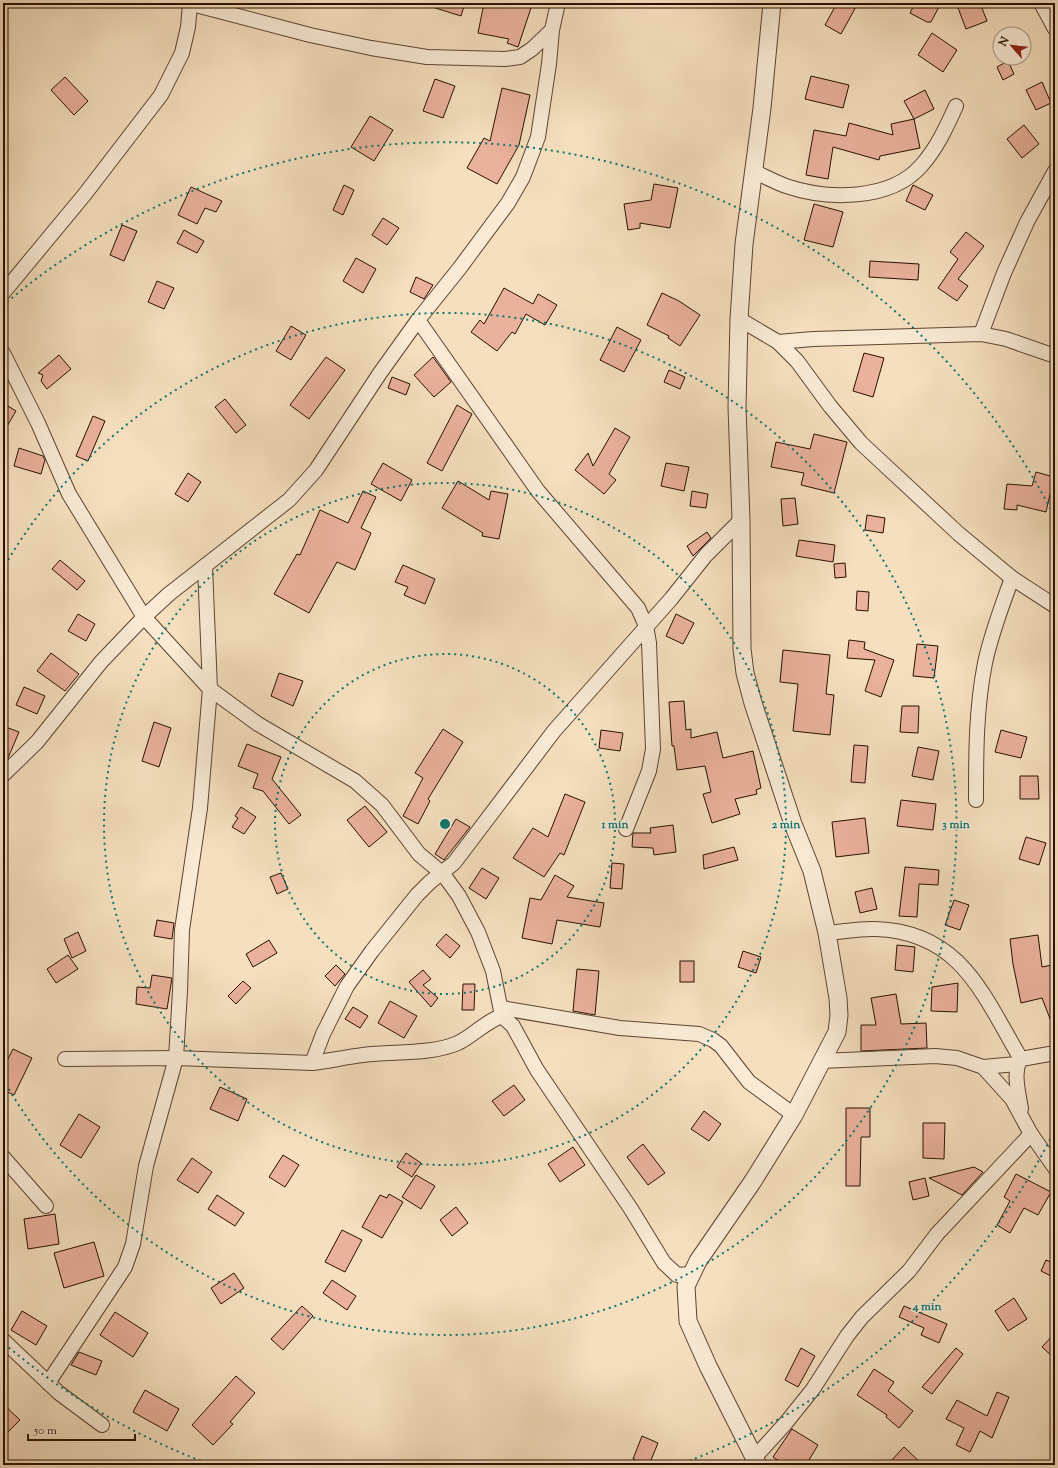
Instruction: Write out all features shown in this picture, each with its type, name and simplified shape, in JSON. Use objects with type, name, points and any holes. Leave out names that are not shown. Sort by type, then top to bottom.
[{"type":"street","points":[[3,293],[85,194],[161,95],[182,53],[188,27],[189,3],[236,9],[310,35],[428,58],[505,60],[520,57],[532,49],[552,30]]},
{"type":"street","points":[[3,775],[36,742],[101,662],[144,616],[168,594],[289,500],[316,470],[380,373],[418,320],[508,204],[523,177],[538,137],[549,64],[552,30],[558,3]]},
{"type":"street","points":[[772,3],[762,108],[744,244],[739,319],[737,407],[741,520],[742,649],[745,673],[753,703],[794,824],[812,871],[827,933],[838,998],[839,1015],[837,1032],[794,1115],[753,1182],[690,1274],[686,1286],[688,1321],[708,1366],[757,1461],[813,1389],[847,1336],[862,1317],[909,1271],[937,1234],[1031,1134]]},
{"type":"street","points":[[1041,3],[1055,29]]},
{"type":"street","points":[[753,171],[786,186],[807,191],[862,194],[895,186],[920,167],[936,146],[956,106]]},
{"type":"street","points":[[981,334],[1004,273],[1024,228],[1055,171]]},
{"type":"street","points":[[739,319],[778,342],[797,361],[830,406],[861,443],[959,534],[1012,578],[1055,606]]},
{"type":"street","points":[[418,320],[538,491],[638,608],[646,626],[651,677],[653,749],[648,771],[626,829]]},
{"type":"street","points":[[778,342],[813,339],[981,334],[1006,339],[1055,356]]},
{"type":"street","points":[[3,353],[38,423],[69,494],[144,616],[210,689],[258,724],[355,781],[382,805],[419,854],[443,874],[459,896],[478,932],[493,971],[502,1012],[514,1026],[537,1070],[631,1209],[664,1263],[677,1275],[690,1274]]},
{"type":"street","points":[[312,1063],[335,1010],[358,969],[417,895],[430,882],[443,874],[454,863],[554,731],[671,599],[706,555],[741,520]]},
{"type":"street","points":[[48,1383],[125,1268],[133,1244],[146,1166],[176,1058],[182,930],[200,808],[210,689],[205,566]]},
{"type":"street","points":[[976,800],[977,720],[980,691],[993,632],[1012,578]]},
{"type":"street","points":[[827,933],[874,928],[896,930],[912,934],[950,954],[973,979],[1019,1061],[1017,1074],[1022,1115]]},
{"type":"street","points":[[66,1058],[176,1058],[312,1063],[364,1054],[440,1048],[459,1042],[502,1012],[620,1028],[698,1034],[713,1040],[721,1046],[749,1082],[794,1115]]},
{"type":"street","points":[[821,1061],[935,1056],[957,1058],[983,1067],[1055,1053]]},
{"type":"street","points":[[983,1067],[1012,1099],[1031,1134],[1055,1168]]},
{"type":"street","points":[[3,1157],[46,1206]]},
{"type":"street","points":[[3,1340],[48,1383],[102,1425]]},
{"type":"building","points":[[429,3],[465,3],[461,16],[429,6]]},
{"type":"building","points":[[484,3],[516,3],[531,8],[518,47],[507,43],[509,39],[478,33]]},
{"type":"building","points":[[837,3],[858,3],[841,34],[825,25]]},
{"type":"building","points":[[915,3],[941,3],[931,22],[927,22],[910,13]]},
{"type":"building","points":[[970,3],[980,3],[987,21],[966,29],[958,8]]},
{"type":"building","points":[[932,33],[957,50],[943,72],[918,55]]},
{"type":"building","points":[[1010,66],[1014,74],[1003,80],[997,67]]},
{"type":"building","points":[[811,76],[849,85],[843,108],[805,99]]},
{"type":"building","points":[[65,77],[88,101],[74,115],[51,90]]},
{"type":"building","points":[[435,79],[455,86],[443,118],[423,111]]},
{"type":"building","points":[[1042,82],[1051,103],[1036,110],[1026,90]]},
{"type":"building","points":[[502,88],[530,95],[519,145],[497,184],[467,168],[484,138],[490,141]]},
{"type":"building","points":[[925,90],[934,109],[914,119],[904,101]]},
{"type":"building","points":[[370,116],[393,130],[374,161],[351,147]]},
{"type":"building","points":[[914,119],[920,148],[880,156],[879,160],[833,147],[828,179],[806,175],[814,130],[846,136],[849,123],[893,135],[891,124]]},
{"type":"building","points":[[1024,125],[1039,144],[1022,158],[1007,139]]},
{"type":"building","points":[[654,184],[678,188],[670,228],[640,223],[640,228],[628,230],[624,204],[651,200]]},
{"type":"building","points":[[344,185],[354,190],[343,215],[333,210]]},
{"type":"building","points":[[913,185],[933,195],[925,210],[906,201]]},
{"type":"building","points":[[191,187],[222,201],[216,212],[205,208],[197,224],[178,215]]},
{"type":"building","points":[[814,204],[843,212],[833,247],[804,240]]},
{"type":"building","points":[[383,218],[399,228],[387,245],[372,235]]},
{"type":"building","points":[[122,225],[137,231],[124,261],[110,255]]},
{"type":"building","points":[[184,230],[204,241],[197,253],[177,243]]},
{"type":"building","points":[[966,232],[984,246],[958,279],[968,286],[957,301],[938,288],[958,259],[950,252]]},
{"type":"building","points":[[356,258],[376,269],[363,293],[343,281]]},
{"type":"building","points":[[870,261],[919,264],[918,280],[869,277]]},
{"type":"building","points":[[416,277],[433,285],[424,299],[410,292]]},
{"type":"building","points":[[157,281],[174,288],[164,309],[148,302]]},
{"type":"building","points":[[504,288],[533,304],[538,294],[557,305],[545,325],[526,314],[515,334],[512,332],[497,351],[471,332],[480,320],[484,324]]},
{"type":"building","points":[[662,293],[679,301],[700,315],[680,346],[668,338],[669,336],[647,325]]},
{"type":"building","points":[[291,326],[306,335],[291,360],[276,351]]},
{"type":"building","points":[[617,327],[641,340],[624,372],[600,360]]},
{"type":"building","points":[[864,353],[884,358],[873,397],[853,391]]},
{"type":"building","points":[[59,355],[71,369],[47,389],[41,381],[43,375],[38,373]]},
{"type":"building","points":[[326,357],[345,370],[309,419],[290,405]]},
{"type":"building","points":[[433,357],[451,382],[434,397],[414,375]]},
{"type":"building","points":[[669,370],[685,377],[680,389],[664,382]]},
{"type":"building","points":[[392,377],[410,384],[406,395],[388,388]]},
{"type":"building","points":[[225,399],[246,425],[236,433],[215,407]]},
{"type":"building","points":[[3,403],[16,411],[3,433]]},
{"type":"building","points":[[457,405],[472,414],[442,471],[427,463]]},
{"type":"building","points":[[93,416],[105,421],[88,461],[76,456]]},
{"type":"building","points":[[615,428],[630,437],[609,474],[616,480],[604,494],[575,470],[588,453],[593,466]]},
{"type":"building","points":[[814,434],[847,442],[834,493],[801,485],[804,473],[771,467],[776,442],[810,449]]},
{"type":"building","points":[[19,448],[43,456],[45,460],[41,474],[14,466]]},
{"type":"building","points":[[383,463],[412,480],[401,501],[371,484]]},
{"type":"building","points":[[666,463],[689,467],[684,491],[661,486]]},
{"type":"building","points":[[1036,472],[1054,477],[1046,512],[1017,505],[1017,510],[1004,509],[1007,484],[1032,486]]},
{"type":"building","points":[[188,473],[201,482],[188,502],[175,494]]},
{"type":"building","points":[[458,481],[489,500],[491,491],[508,494],[499,539],[482,536],[483,533],[442,508]]},
{"type":"building","points":[[363,491],[376,497],[361,528],[371,533],[355,570],[337,562],[309,613],[274,594],[297,554],[300,555],[320,510],[348,523]]},
{"type":"building","points":[[692,491],[708,494],[706,508],[690,506]]},
{"type":"building","points":[[795,498],[798,524],[783,526],[781,499]]},
{"type":"building","points":[[867,515],[885,518],[883,533],[865,530]]},
{"type":"building","points":[[707,532],[711,538],[693,556],[687,546]]},
{"type":"building","points":[[799,540],[835,545],[833,562],[796,556]]},
{"type":"building","points":[[60,560],[85,581],[77,590],[52,569]]},
{"type":"building","points":[[845,563],[846,577],[835,578],[834,564]]},
{"type":"building","points":[[403,565],[435,579],[425,604],[404,595],[408,587],[395,582]]},
{"type":"building","points":[[857,591],[869,592],[868,611],[856,610]]},
{"type":"building","points":[[78,614],[95,624],[86,641],[68,631]]},
{"type":"building","points":[[676,614],[694,623],[683,644],[666,636]]},
{"type":"building","points":[[849,640],[865,642],[864,649],[894,660],[881,697],[865,691],[875,660],[847,658]]},
{"type":"building","points":[[917,644],[938,646],[934,678],[913,676]]},
{"type":"building","points":[[783,650],[830,655],[826,694],[834,695],[830,735],[793,731],[798,684],[780,682]]},
{"type":"building","points":[[51,653],[79,674],[65,691],[37,671]]},
{"type":"building","points":[[279,673],[303,681],[293,706],[271,696]]},
{"type":"building","points":[[24,687],[45,696],[37,714],[16,705]]},
{"type":"building","points":[[684,701],[686,730],[691,729],[691,738],[717,732],[723,758],[753,751],[761,788],[756,790],[757,794],[735,799],[740,814],[712,823],[703,794],[711,792],[705,766],[677,770],[674,746],[672,746],[669,702]]},
{"type":"building","points":[[902,706],[919,706],[918,733],[900,732]]},
{"type":"building","points":[[154,722],[171,728],[159,767],[142,761]]},
{"type":"building","points":[[3,726],[19,732],[8,758],[3,763]]},
{"type":"building","points":[[443,729],[463,742],[428,799],[430,801],[418,824],[403,816],[423,778],[415,773]]},
{"type":"building","points":[[601,730],[623,733],[620,751],[599,748]]},
{"type":"building","points":[[1001,730],[1027,737],[1021,758],[995,752]]},
{"type":"building","points":[[247,744],[281,757],[272,779],[301,815],[289,824],[263,791],[253,788],[258,774],[238,766]]},
{"type":"building","points":[[854,745],[868,746],[865,783],[851,782]]},
{"type":"building","points":[[918,747],[939,751],[933,780],[912,776]]},
{"type":"building","points":[[1020,776],[1038,776],[1039,799],[1020,799]]},
{"type":"building","points":[[565,794],[585,802],[564,855],[560,853],[544,877],[513,858],[533,828],[548,837]]},
{"type":"building","points":[[901,800],[936,804],[933,830],[897,826]]},
{"type":"building","points":[[365,806],[387,832],[369,847],[347,820]]},
{"type":"building","points":[[241,807],[256,817],[244,834],[232,827],[238,818],[235,816]]},
{"type":"building","points":[[865,818],[869,853],[836,857],[832,822]]},
{"type":"building","points":[[456,819],[470,827],[444,860],[435,854]]},
{"type":"building","points":[[673,825],[676,852],[654,855],[653,848],[632,847],[633,833],[651,833],[650,828]]},
{"type":"building","points":[[1026,837],[1046,843],[1039,865],[1019,859]]},
{"type":"building","points":[[734,847],[738,860],[704,869],[703,855]]},
{"type":"building","points":[[612,863],[624,864],[622,889],[610,888]]},
{"type":"building","points":[[905,867],[939,870],[938,885],[919,884],[917,917],[899,916]]},
{"type":"building","points":[[482,868],[499,878],[486,899],[469,888]]},
{"type":"building","points":[[281,873],[288,889],[277,894],[270,877]]},
{"type":"building","points":[[555,875],[574,886],[567,897],[604,903],[600,927],[557,920],[552,944],[522,938],[530,898],[541,900]]},
{"type":"building","points":[[872,888],[877,909],[860,913],[855,892]]},
{"type":"building","points":[[954,900],[969,905],[960,930],[945,925]]},
{"type":"building","points":[[157,920],[174,923],[172,939],[154,936]]},
{"type":"building","points":[[78,932],[86,951],[72,958],[64,939]]},
{"type":"building","points":[[446,934],[460,946],[450,958],[436,945]]},
{"type":"building","points":[[1038,935],[1042,967],[1052,965],[1055,983],[1054,1029],[1042,998],[1021,1003],[1013,964],[1010,939]]},
{"type":"building","points":[[269,940],[277,953],[253,967],[246,954]]},
{"type":"building","points":[[897,945],[915,947],[913,972],[895,970]]},
{"type":"building","points":[[743,951],[761,957],[756,973],[738,967]]},
{"type":"building","points":[[68,955],[78,969],[56,983],[47,969]]},
{"type":"building","points":[[680,961],[694,961],[694,982],[680,982]]},
{"type":"building","points":[[336,965],[345,974],[335,986],[325,976]]},
{"type":"building","points":[[577,969],[599,971],[595,1015],[573,1011]]},
{"type":"building","points":[[423,970],[431,979],[423,985],[438,998],[431,1007],[409,982]]},
{"type":"building","points":[[152,975],[172,978],[167,1009],[136,1004],[137,987],[150,988]]},
{"type":"building","points":[[243,981],[251,988],[236,1004],[228,996]]},
{"type":"building","points":[[958,983],[957,1012],[931,1011],[932,987]]},
{"type":"building","points":[[463,984],[475,984],[474,1010],[462,1010]]},
{"type":"building","points":[[896,994],[901,1024],[926,1023],[927,1048],[861,1051],[861,1025],[876,1025],[871,998]]},
{"type":"building","points":[[390,1001],[417,1016],[404,1038],[378,1023]]},
{"type":"building","points":[[353,1007],[368,1016],[360,1028],[345,1019]]},
{"type":"building","points":[[13,1049],[32,1058],[14,1095],[3,1090],[3,1069]]},
{"type":"building","points":[[514,1085],[525,1100],[504,1116],[492,1101]]},
{"type":"building","points":[[220,1087],[247,1099],[238,1121],[210,1109]]},
{"type":"building","points":[[846,1108],[870,1108],[870,1137],[861,1137],[860,1186],[846,1186]]},
{"type":"building","points":[[704,1111],[721,1124],[709,1141],[691,1129]]},
{"type":"building","points":[[79,1114],[100,1127],[81,1158],[60,1145]]},
{"type":"building","points":[[923,1123],[945,1123],[944,1159],[923,1158]]},
{"type":"building","points":[[643,1144],[665,1173],[648,1185],[627,1157]]},
{"type":"building","points":[[573,1147],[585,1165],[560,1182],[548,1164]]},
{"type":"building","points":[[406,1153],[421,1163],[412,1177],[397,1167]]},
{"type":"building","points":[[283,1155],[299,1165],[285,1187],[269,1177]]},
{"type":"building","points":[[192,1158],[212,1172],[198,1193],[177,1180]]},
{"type":"building","points":[[974,1167],[983,1172],[962,1195],[929,1178]]},
{"type":"building","points":[[1016,1174],[1051,1192],[1038,1215],[1024,1208],[1010,1233],[997,1225],[1010,1201],[1004,1197]]},
{"type":"building","points":[[416,1175],[435,1186],[421,1209],[402,1197]]},
{"type":"building","points":[[925,1178],[929,1196],[913,1200],[909,1182]]},
{"type":"building","points":[[389,1194],[403,1202],[382,1238],[362,1227],[380,1195],[387,1198]]},
{"type":"building","points":[[217,1195],[244,1213],[235,1226],[208,1209]]},
{"type":"building","points":[[456,1207],[468,1223],[452,1236],[440,1220]]},
{"type":"building","points":[[55,1214],[59,1244],[28,1249],[24,1219]]},
{"type":"building","points":[[342,1230],[362,1240],[345,1272],[325,1262]]},
{"type":"building","points":[[94,1242],[104,1276],[64,1288],[54,1253]]},
{"type":"building","points":[[1046,1260],[1055,1264],[1055,1278],[1041,1271]]},
{"type":"building","points":[[234,1273],[244,1288],[221,1304],[211,1288]]},
{"type":"building","points":[[332,1280],[356,1296],[347,1310],[323,1293]]},
{"type":"building","points":[[1014,1298],[1027,1319],[1008,1331],[995,1311]]},
{"type":"building","points":[[302,1306],[313,1316],[283,1350],[271,1339]]},
{"type":"building","points":[[904,1306],[947,1324],[939,1343],[921,1335],[924,1328],[899,1317]]},
{"type":"building","points":[[22,1311],[47,1326],[36,1345],[11,1330]]},
{"type":"building","points":[[115,1312],[148,1333],[133,1357],[100,1335]]},
{"type":"building","points":[[1055,1333],[1055,1359],[1042,1347]]},
{"type":"building","points":[[801,1348],[815,1356],[798,1387],[785,1380]]},
{"type":"building","points":[[956,1348],[963,1354],[932,1394],[922,1387]]},
{"type":"building","points":[[79,1352],[102,1361],[96,1375],[71,1365]]},
{"type":"building","points":[[874,1369],[894,1382],[888,1391],[913,1411],[899,1428],[886,1417],[887,1415],[857,1395]]},
{"type":"building","points":[[236,1376],[255,1393],[230,1422],[233,1424],[213,1445],[192,1425]]},
{"type":"building","points":[[145,1390],[179,1409],[167,1431],[133,1412]]},
{"type":"building","points":[[997,1392],[1009,1397],[992,1438],[980,1431],[970,1452],[956,1445],[964,1428],[946,1419],[957,1400],[987,1416]]},
{"type":"building","points":[[3,1404],[20,1420],[3,1437]]},
{"type":"building","points":[[792,1429],[818,1445],[806,1465],[785,1465],[773,1457]]},
{"type":"building","points":[[642,1436],[658,1443],[649,1465],[633,1459]]},
{"type":"building","points":[[904,1447],[923,1465],[887,1465]]}]
